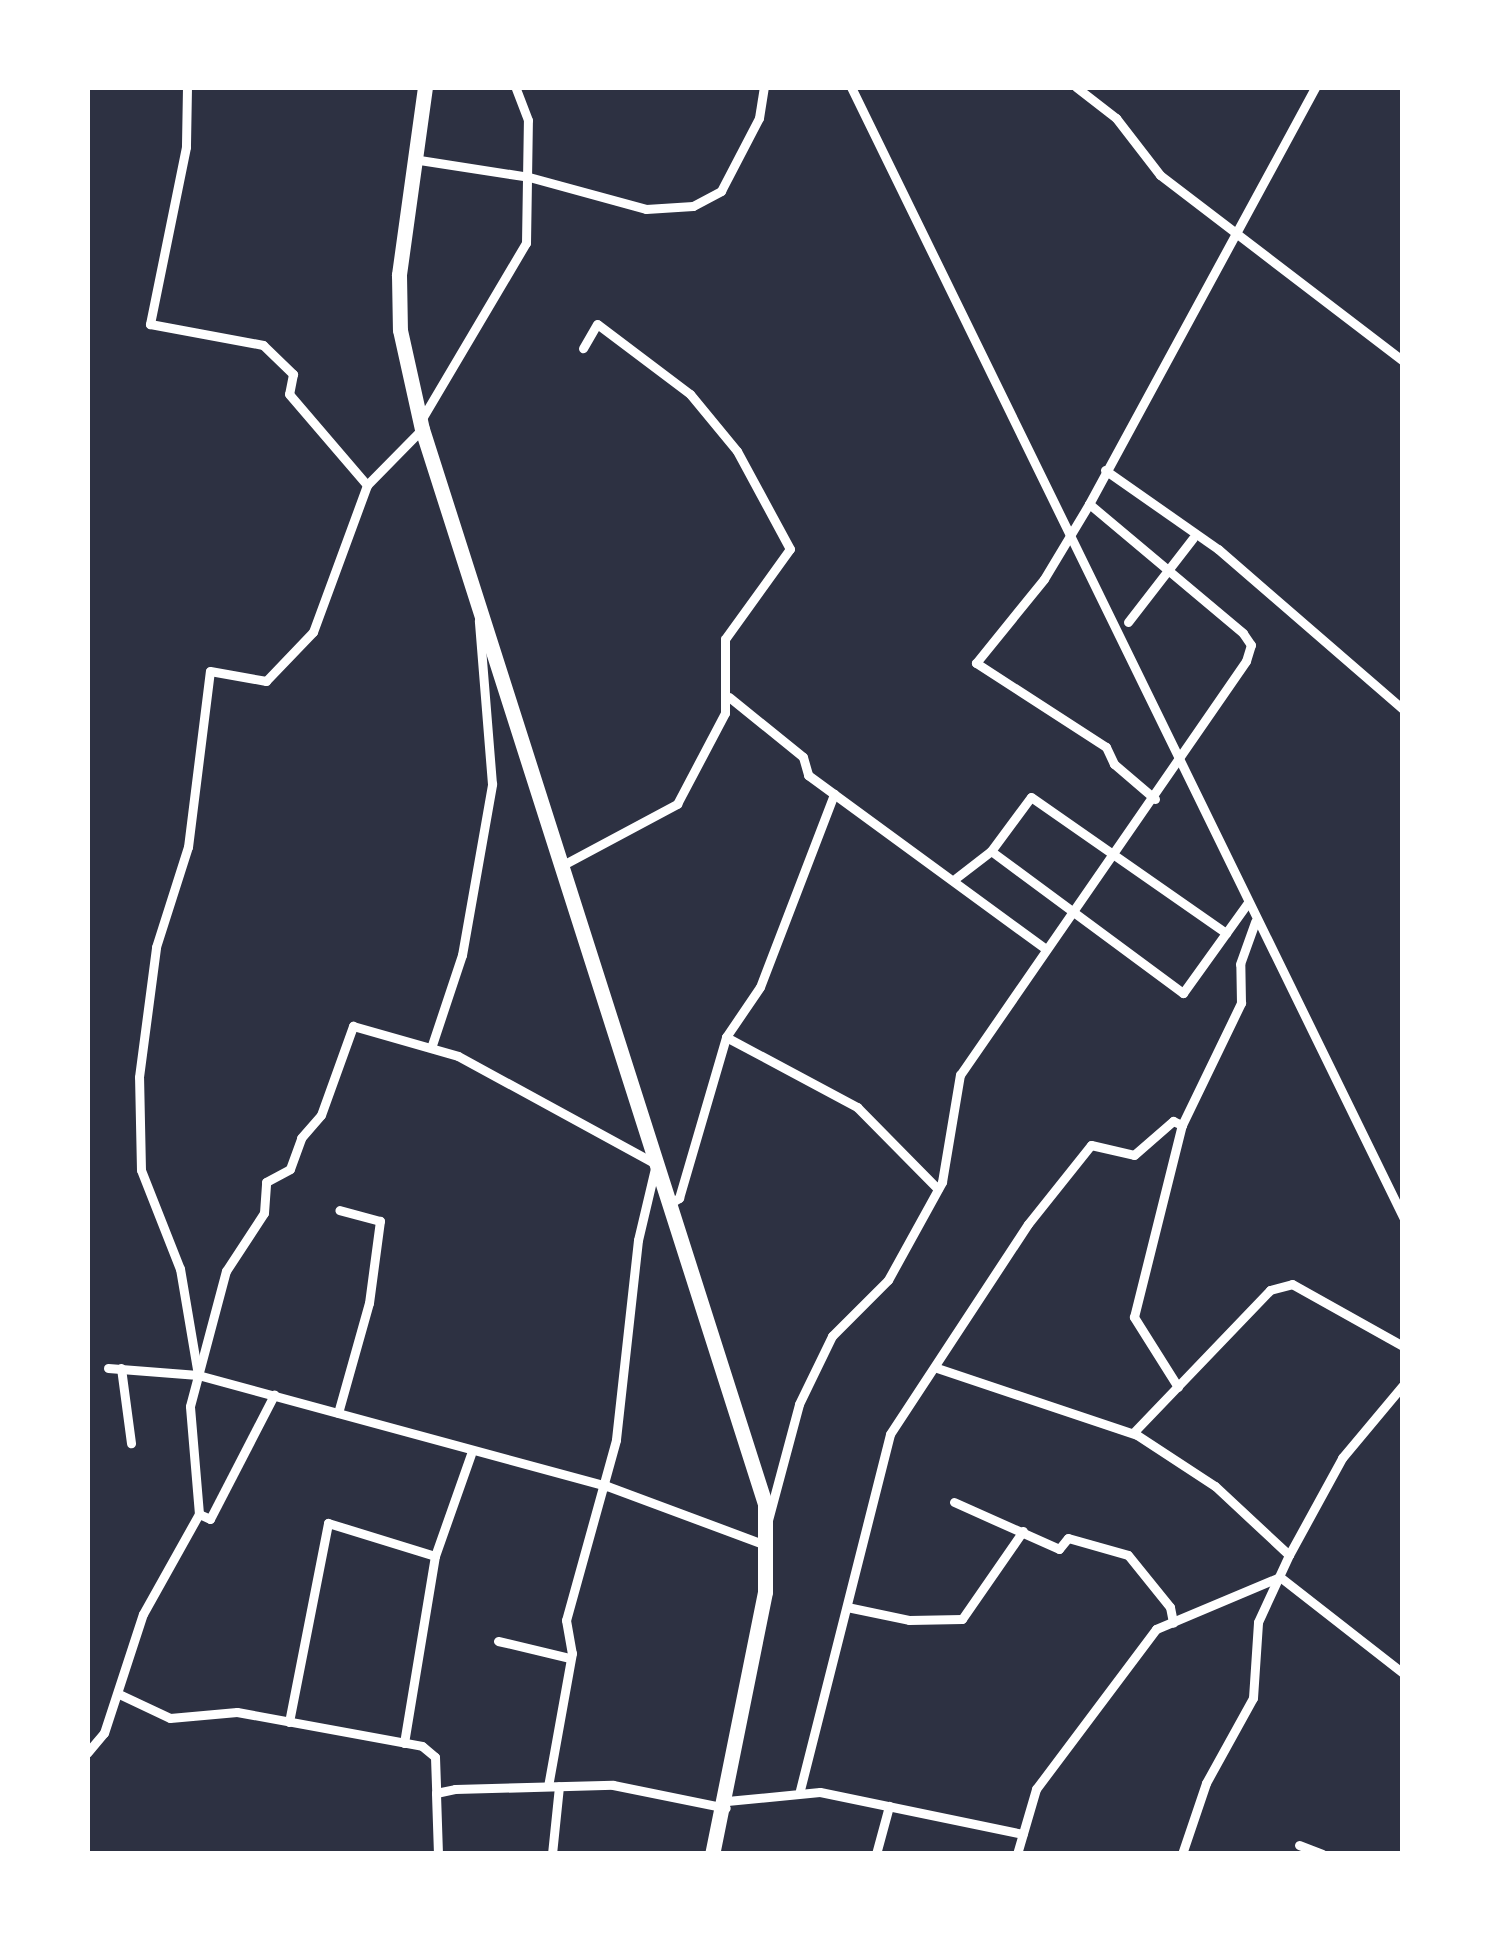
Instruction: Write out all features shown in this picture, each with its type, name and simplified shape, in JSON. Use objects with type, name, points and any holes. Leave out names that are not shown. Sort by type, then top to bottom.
[{"type":"main road","points":[[425,87],[413,159],[400,330],[421,426],[766,1524],[767,1546],[727,1804],[712,1854]]},
{"type":"street","points":[[187,87],[186,147],[150,324],[263,345],[293,374],[289,394],[367,485]]},
{"type":"street","points":[[413,159],[530,177],[646,209],[710,200],[759,118],[764,87]]},
{"type":"street","points":[[850,87],[1403,1217]]},
{"type":"street","points":[[1076,87],[1116,118],[1160,175],[1403,361]]},
{"type":"street","points":[[1155,799],[1114,764],[1106,747],[976,663],[1089,504],[1315,87]]},
{"type":"street","points":[[198,1375],[180,1269],[140,1157],[139,1077],[156,947],[188,847],[210,671],[266,681],[313,632],[367,485],[421,426],[519,260],[530,177],[528,120],[516,88]]},
{"type":"street","points":[[561,866],[677,804],[729,697],[725,639],[790,549],[737,452],[690,394],[597,324],[583,348]]},
{"type":"street","points":[[1105,470],[1193,538],[1218,549],[1403,709]]},
{"type":"street","points":[[766,1524],[799,1404],[832,1336],[888,1280],[938,1189],[961,1075],[1180,764],[1251,645],[1089,504]]},
{"type":"street","points":[[1127,622],[1193,538]]},
{"type":"street","points":[[432,1045],[463,955],[492,784],[476,649],[480,612]]},
{"type":"street","points":[[729,697],[834,794],[956,878],[1046,949]]},
{"type":"street","points":[[669,1204],[679,1198],[726,1037],[760,987],[834,794]]},
{"type":"street","points":[[956,878],[991,851],[1031,797],[1226,933]]},
{"type":"street","points":[[991,851],[1183,993],[1246,904]]},
{"type":"street","points":[[1178,1387],[1134,1317],[1182,1125],[1240,1003],[1240,964],[1256,922]]},
{"type":"street","points":[[87,1753],[119,1694],[143,1614],[199,1514],[202,1488],[189,1426],[226,1271],[264,1213],[266,1182],[290,1169],[321,1115],[353,1026],[432,1045],[656,1164],[607,1486],[566,1619],[570,1658],[553,1786],[552,1854]]},
{"type":"street","points":[[726,1037],[857,1107],[938,1189]]},
{"type":"street","points":[[800,1790],[884,1450],[1028,1224],[1091,1145],[1134,1155],[1173,1121],[1182,1125]]},
{"type":"street","points":[[338,1413],[369,1303],[380,1221],[339,1210]]},
{"type":"street","points":[[1133,1433],[1270,1290],[1292,1284],[1403,1346]]},
{"type":"street","points":[[108,1368],[198,1375],[274,1395],[471,1454],[607,1486],[767,1546]]},
{"type":"street","points":[[121,1368],[131,1443]]},
{"type":"street","points":[[937,1368],[1133,1433],[1215,1486],[1288,1555]]},
{"type":"street","points":[[1182,1854],[1206,1783],[1253,1698],[1258,1622],[1288,1555],[1342,1458],[1393,1404],[1403,1385]]},
{"type":"street","points":[[199,1514],[210,1519],[274,1395]]},
{"type":"street","points":[[1393,1404],[1403,1412]]},
{"type":"street","points":[[404,1743],[435,1556],[471,1454]]},
{"type":"street","points":[[954,1502],[1059,1549],[1068,1538],[1128,1555],[1170,1607],[1173,1623]]},
{"type":"street","points":[[289,1722],[328,1523],[435,1556]]},
{"type":"street","points":[[847,1607],[909,1620],[962,1619],[1023,1531]]},
{"type":"street","points":[[1017,1854],[1036,1789],[1156,1630],[1280,1577]]},
{"type":"street","points":[[1280,1577],[1403,1673]]},
{"type":"street","points":[[498,1641],[570,1658]]},
{"type":"street","points":[[119,1694],[170,1718],[237,1712],[404,1743],[435,1757],[438,1854]]},
{"type":"street","points":[[436,1792],[613,1785],[727,1804],[800,1790],[1023,1834]]},
{"type":"street","points":[[877,1854],[889,1806]]},
{"type":"street","points":[[1299,1845],[1322,1854]]}]
